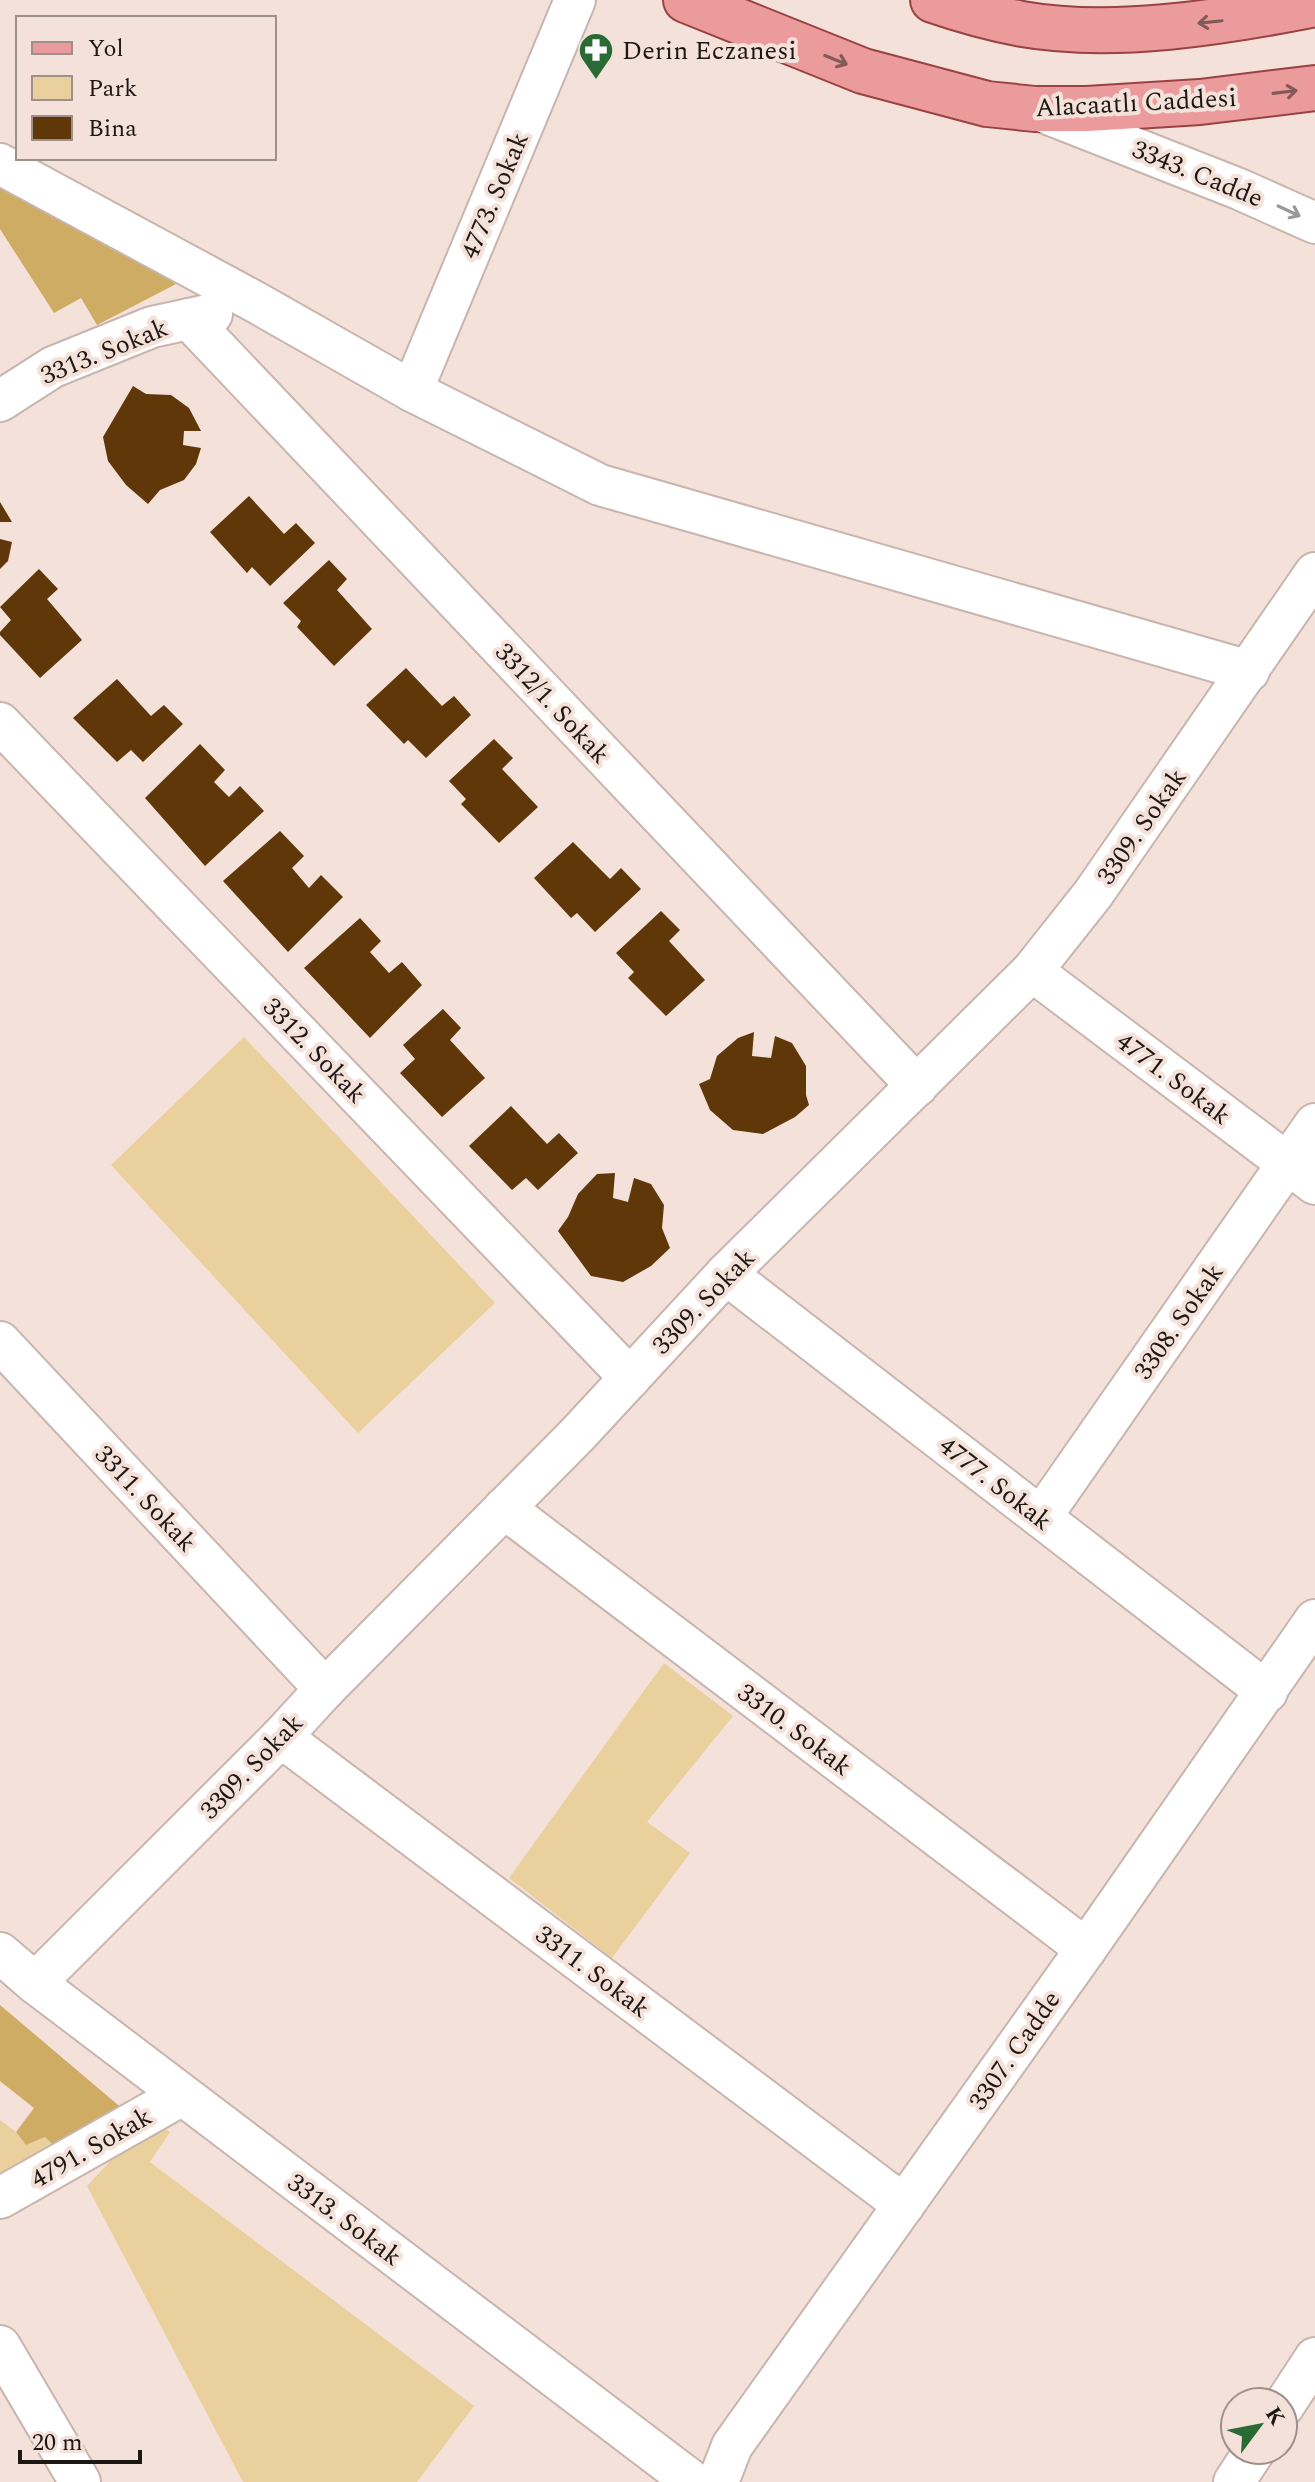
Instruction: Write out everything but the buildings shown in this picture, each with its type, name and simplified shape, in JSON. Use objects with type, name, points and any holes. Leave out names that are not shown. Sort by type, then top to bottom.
[{"type":"main road","name":"Alacaatlı Caddesi","points":[[686,0],[863,71],[987,104],[1035,109],[1087,109],[1200,102],[1315,88]]},
{"type":"main road","points":[[933,0],[1023,24],[1064,28],[1219,21],[1315,4]]},
{"type":"street","name":"4773. Sokak","points":[[412,391],[575,0]]},
{"type":"street","name":"3343. Cadde","points":[[1035,109],[1239,189],[1315,223]]},
{"type":"street","points":[[0,164],[412,391],[600,485],[1249,671]]},
{"type":"street","name":"3313. Sokak","points":[[0,401],[53,367],[152,327],[259,304]]},
{"type":"street","name":"3312/1. Sokak","points":[[189,319],[917,1086]]},
{"type":"street","name":"3309. Sokak","points":[[35,1983],[281,1737],[630,1378],[726,1274],[1032,971],[1093,894],[1315,573]]},
{"type":"street","name":"3312. Sokak","points":[[0,723],[630,1378]]},
{"type":"street","name":"4771. Sokak","points":[[1032,971],[1302,1174]]},
{"type":"street","name":"3308. Sokak","points":[[1041,1517],[1302,1174],[1315,1124]]},
{"type":"street","name":"4777. Sokak","points":[[726,1274],[1267,1692]]},
{"type":"street","name":"3311. Sokak","points":[[0,1342],[325,1689]]},
{"type":"street","name":"3310. Sokak","points":[[504,1508],[1086,1949]]},
{"type":"street","name":"3307. Cadde","points":[[718,2482],[732,2446],[1086,1949],[1315,1620]]},
{"type":"street","name":"3311. Sokak","points":[[281,1737],[904,2205]]},
{"type":"street","name":"3313. Sokak","points":[[0,1953],[35,1983],[693,2482]]},
{"type":"street","name":"4791. Sokak","points":[[0,2198],[182,2095]]},
{"type":"street","points":[[0,2346],[80,2482]]},
{"type":"street","points":[[1297,2386],[1315,2358]]},
{"type":"green space","points":[[244,1037],[495,1303],[358,1433],[111,1165]]},
{"type":"green space","points":[[664,1663],[733,1716],[647,1822],[690,1853],[612,1958],[509,1878]]},
{"type":"green space","points":[[0,2120],[16,2132],[26,2145],[45,2137],[55,2147],[0,2174]]},
{"type":"green space","points":[[156,2122],[170,2132],[150,2162],[474,2406],[417,2482],[243,2482],[87,2186],[132,2138]]},
{"type":"shaded area","points":[[0,180],[176,284],[97,325],[81,298],[54,313],[0,229]]},
{"type":"shaded area","points":[[0,2005],[124,2110],[55,2147],[45,2137],[26,2145],[16,2132],[34,2108],[0,2081]]},
{"type":"place","name":"Derin Eczanesi","points":[[596,81]]}]
